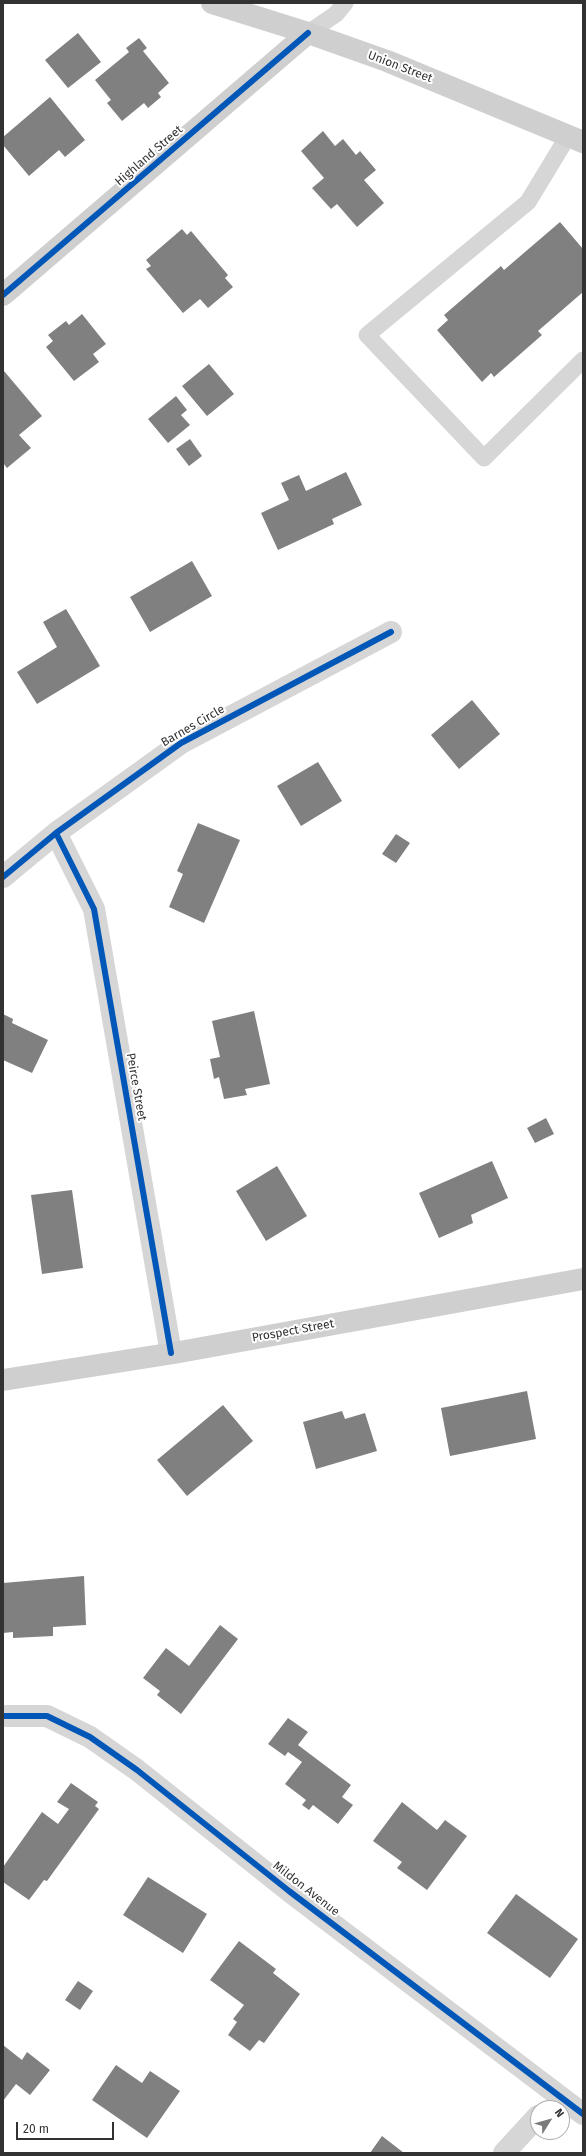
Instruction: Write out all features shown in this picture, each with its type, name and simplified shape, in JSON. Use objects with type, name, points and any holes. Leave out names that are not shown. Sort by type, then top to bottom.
[{"type":"street","name":"Union Street","points":[[212,3],[308,33],[387,61],[575,139]]},
{"type":"street","name":"Highland Street","points":[[3,295],[308,33]]},
{"type":"street","name":"Barnes Circle","points":[[3,877],[56,833],[181,743],[391,632]]},
{"type":"street","name":"Peirce Street","points":[[56,833],[94,909],[171,1353]]},
{"type":"street","name":"Prospect Street","points":[[3,1380],[171,1353],[583,1279]]},
{"type":"street","name":"Mildon Avenue","points":[[3,1716],[47,1716],[90,1736],[137,1770],[550,2100]]},
{"type":"street","name":"Mildon Avenue","points":[[570,2109],[583,2114]]},
{"type":"street","points":[[504,2153],[530,2125]]},
{"type":"lane","points":[[308,33],[336,14],[345,3]]},
{"type":"lane","points":[[575,139],[528,202],[367,335],[484,458],[583,360]]},
{"type":"building","points":[[78,33],[101,62],[68,88],[45,60]]},
{"type":"building","points":[[139,38],[147,48],[143,51],[169,83],[158,93],[161,97],[148,108],[144,103],[122,121],[107,103],[111,100],[95,80],[129,52],[126,48]]},
{"type":"building","points":[[50,97],[85,140],[65,157],[59,150],[29,176],[3,145],[3,137]]},
{"type":"building","points":[[323,131],[335,146],[343,139],[356,155],[360,151],[376,170],[364,180],[384,203],[357,227],[337,204],[331,209],[312,188],[324,178],[301,151]]},
{"type":"building","points":[[560,222],[583,249],[583,292],[538,331],[542,335],[494,377],[491,373],[482,382],[437,330],[448,320],[444,315],[501,266],[504,270]]},
{"type":"building","points":[[182,229],[187,235],[191,231],[228,275],[225,278],[233,287],[208,308],[200,299],[183,313],[146,269],[151,266],[146,260]]},
{"type":"building","points":[[82,314],[106,344],[93,354],[99,362],[74,381],[46,347],[53,341],[48,335],[66,321],[69,325]]},
{"type":"building","points":[[209,364],[234,394],[207,416],[182,386]]},
{"type":"building","points":[[4,371],[42,416],[19,435],[31,448],[7,468],[3,463]]},
{"type":"building","points":[[176,396],[187,410],[181,415],[190,425],[168,443],[148,419]]},
{"type":"building","points":[[190,439],[202,456],[189,466],[176,449]]},
{"type":"building","points":[[346,472],[362,505],[332,519],[334,524],[278,550],[261,513],[289,500],[281,483],[299,475],[306,491]]},
{"type":"building","points":[[192,561],[212,596],[150,632],[130,597]]},
{"type":"building","points":[[66,609],[100,666],[37,704],[17,672],[57,647],[43,622]]},
{"type":"building","points":[[472,700],[500,734],[459,769],[431,735]]},
{"type":"building","points":[[318,762],[342,801],[301,826],[277,786]]},
{"type":"building","points":[[198,823],[240,840],[204,923],[169,907],[183,874],[177,871]]},
{"type":"building","points":[[396,834],[410,843],[396,863],[382,854]]},
{"type":"building","points":[[254,1011],[270,1084],[245,1089],[247,1095],[224,1099],[219,1077],[214,1079],[210,1059],[220,1057],[212,1021]]},
{"type":"building","points":[[3,1014],[13,1019],[12,1023],[48,1040],[32,1073],[3,1060]]},
{"type":"building","points":[[546,1118],[554,1134],[535,1143],[527,1128]]},
{"type":"building","points":[[492,1161],[508,1198],[471,1215],[473,1223],[439,1238],[419,1193]]},
{"type":"building","points":[[277,1166],[307,1216],[266,1241],[236,1191]]},
{"type":"building","points":[[72,1190],[83,1268],[42,1274],[31,1195]]},
{"type":"building","points":[[527,1391],[536,1439],[450,1456],[441,1408]]},
{"type":"building","points":[[223,1405],[253,1441],[187,1496],[157,1460]]},
{"type":"building","points":[[342,1411],[345,1419],[365,1413],[377,1451],[316,1469],[303,1422]]},
{"type":"building","points":[[84,1576],[86,1625],[53,1627],[53,1636],[13,1638],[13,1632],[3,1633],[3,1583]]},
{"type":"building","points":[[220,1625],[238,1639],[181,1714],[157,1695],[160,1691],[143,1678],[166,1648],[189,1666]]},
{"type":"building","points":[[288,1718],[308,1732],[298,1745],[351,1785],[342,1797],[353,1805],[338,1824],[313,1805],[309,1810],[302,1805],[306,1800],[285,1784],[302,1762],[288,1752],[285,1756],[268,1744]]},
{"type":"building","points":[[71,1783],[98,1802],[95,1806],[99,1809],[47,1881],[44,1880],[29,1900],[3,1882],[3,1867],[42,1812],[58,1824],[69,1809],[57,1802]]},
{"type":"building","points":[[402,1802],[437,1830],[445,1820],[467,1836],[427,1890],[397,1868],[402,1862],[373,1841]]},
{"type":"building","points":[[148,1877],[207,1914],[183,1953],[123,1915]]},
{"type":"building","points":[[516,1894],[578,1939],[550,1978],[487,1933]]},
{"type":"building","points":[[239,1941],[276,1969],[273,1973],[300,1994],[264,2043],[259,2040],[250,2051],[228,2035],[237,2022],[233,2019],[244,2005],[210,1980]]},
{"type":"building","points":[[78,1981],[93,1991],[80,2010],[65,2000]]},
{"type":"building","points":[[3,2045],[22,2060],[27,2052],[50,2070],[30,2095],[16,2084],[3,2101]]},
{"type":"building","points":[[116,2065],[142,2083],[150,2071],[180,2091],[147,2138],[92,2100]]},
{"type":"building","points":[[382,2136],[404,2153],[370,2153]]},
{"type":"cycle path","points":[[3,295],[308,33]]},
{"type":"cycle path","points":[[3,877],[56,833],[181,743],[391,632]]},
{"type":"cycle path","points":[[56,833],[94,909],[171,1353]]},
{"type":"cycle path","points":[[3,1716],[47,1716],[90,1737],[137,1770],[289,1891],[583,2114]]}]
